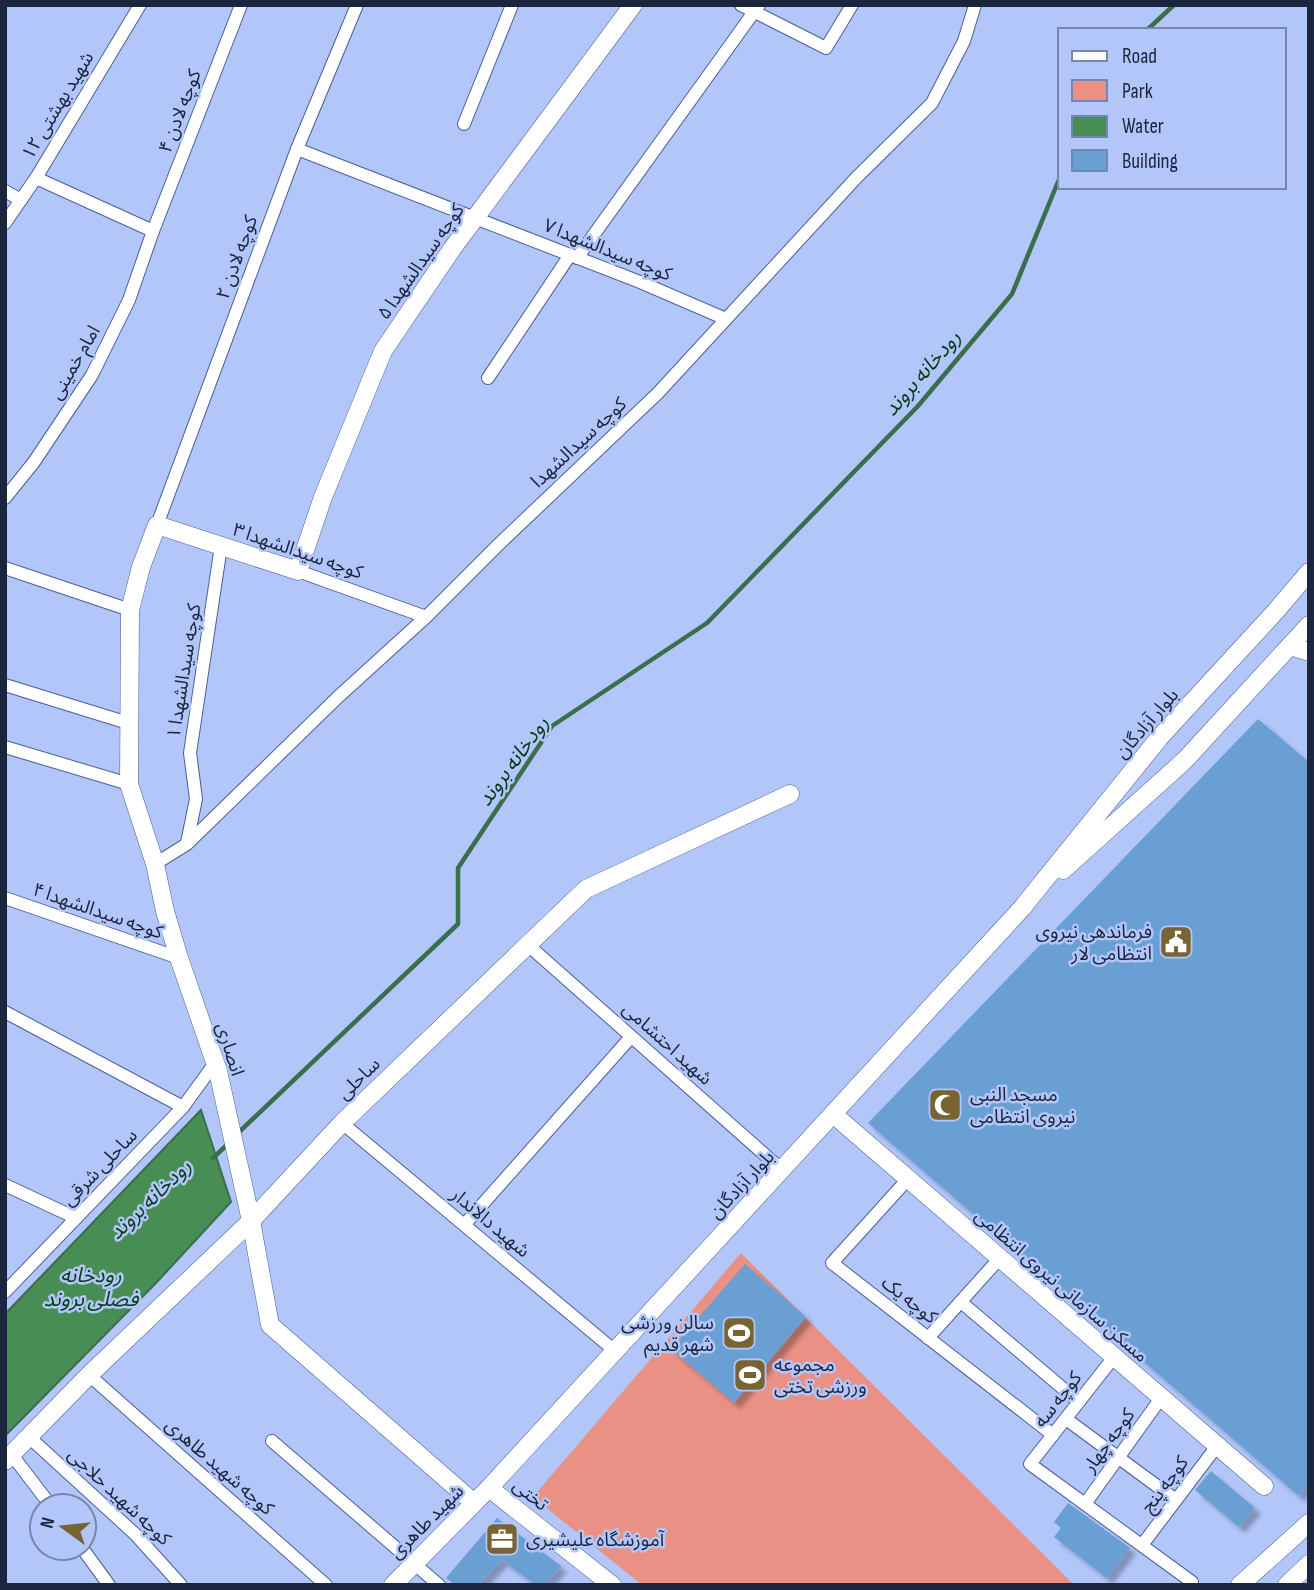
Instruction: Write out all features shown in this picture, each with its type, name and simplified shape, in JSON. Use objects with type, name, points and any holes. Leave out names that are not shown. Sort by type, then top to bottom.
[{"type":"main road","name":"کوچه سیدالشهدا ۵","points":[[298,571],[323,497],[383,351],[476,217],[633,5]]},
{"type":"main road","name":"کوچه سیدالشهدا ۳","points":[[157,525],[298,571]]},
{"type":"main road","name":"انصاری","points":[[157,525],[141,566],[130,610],[129,784],[155,864],[179,958],[216,1067],[251,1221],[270,1325],[474,1503]]},
{"type":"main road","name":"بلوار آزادگان","points":[[489,1488],[1022,908],[1160,737],[1309,572]]},
{"type":"main road","name":"بلوار آزادگان","points":[[1022,908],[1185,760],[1309,625]]},
{"type":"main road","points":[[1290,646],[1309,652]]},
{"type":"main road","name":"ساحلی","points":[[8,1458],[89,1375],[251,1221],[342,1122],[586,889],[790,794]]},
{"type":"main road","name":"مسکن سازمانی نیروی انتظامی","points":[[833,1114],[1264,1486]]},
{"type":"main road","name":"شهید طاهری","points":[[393,1585],[489,1488]]},
{"type":"main road","name":"تختی","points":[[489,1488],[612,1585]]},
{"type":"main road","points":[[1240,1585],[1309,1523]]},
{"type":"main road","points":[[1287,1585],[1308,1566]]},
{"type":"street","name":"شهید بهشتی ۱۲","points":[[5,223],[36,178],[140,5]]},
{"type":"street","name":"کوچه لادن ۴","points":[[153,231],[242,5]]},
{"type":"street","name":"کوچه لادن ۲","points":[[157,525],[296,149],[357,5]]},
{"type":"street","points":[[464,124],[512,5]]},
{"type":"street","points":[[741,5],[757,8],[827,48],[852,5]]},
{"type":"street","name":"کوچه سیدالشهدا","points":[[155,864],[187,844],[658,393],[856,178],[932,103],[964,41],[975,5]]},
{"type":"street","points":[[488,378],[574,256],[757,8]]},
{"type":"street","name":"کوچه سیدالشهدا ۷","points":[[296,149],[476,217],[726,319]]},
{"type":"street","points":[[36,178],[153,231]]},
{"type":"street","points":[[5,191],[21,200]]},
{"type":"street","name":"امام خمینی","points":[[5,498],[34,461],[92,375],[129,300],[153,231]]},
{"type":"street","name":"کوچه سیدالشهدا ۱","points":[[187,844],[196,799],[190,753],[221,546]]},
{"type":"street","points":[[5,568],[130,610]]},
{"type":"street","name":"کوچه سیدالشهدا ۳","points":[[298,571],[426,617]]},
{"type":"street","points":[[5,685],[128,723]]},
{"type":"street","points":[[5,747],[129,784]]},
{"type":"street","name":"کوچه سیدالشهدا ۴","points":[[5,898],[179,958]]},
{"type":"street","name":"شهید احتشامی","points":[[528,945],[782,1170]]},
{"type":"street","points":[[5,1012],[183,1107]]},
{"type":"street","points":[[465,1224],[631,1037]]},
{"type":"street","name":"ساحلی شرقی","points":[[5,1292],[183,1107],[216,1067]]},
{"type":"street","name":"شهید دالاندار","points":[[342,1122],[615,1351]]},
{"type":"street","name":"کوچه یک","points":[[907,1180],[832,1263],[1054,1435]]},
{"type":"street","points":[[5,1185],[76,1218]]},
{"type":"street","points":[[928,1338],[999,1259]]},
{"type":"street","points":[[961,1302],[1079,1402]]},
{"type":"street","name":"کوچه سه","points":[[1085,1504],[1031,1464],[1114,1357]]},
{"type":"street","name":"کوچه شهید طاهری","points":[[89,1375],[327,1585]]},
{"type":"street","name":"کوچه چهار","points":[[1085,1504],[1161,1398]]},
{"type":"street","points":[[1066,1419],[1176,1500]]},
{"type":"street","name":"کوچه شهید حلاجی","points":[[29,1437],[135,1534],[181,1585]]},
{"type":"street","points":[[272,1441],[439,1585]]},
{"type":"street","name":"کوچه پنج","points":[[1142,1545],[1217,1446]]},
{"type":"street","points":[[8,1458],[38,1492]]},
{"type":"street","points":[[1085,1504],[1192,1582]]},
{"type":"street","points":[[92,1562],[109,1585]]},
{"type":"green space","name":"مجموعه ورزشی تختی","points":[[741,1253],[1074,1585],[642,1585],[533,1497]]},
{"type":"water","name":"رودخانه فصلی بروند","points":[[201,1110],[231,1202],[156,1283],[5,1436],[5,1314]]},
{"type":"building","name":"فرماندهی نیروی انتظامی لار","points":[[1258,719],[1309,762],[1309,1484],[1299,1496],[868,1123]]},
{"type":"building","name":"سالن ورزشی شهر قدیم","points":[[745,1264],[806,1317],[734,1403],[671,1349]]},
{"type":"building","points":[[1211,1471],[1255,1508],[1239,1527],[1195,1490]]},
{"type":"building","points":[[1068,1503],[1130,1548],[1107,1578],[1054,1537],[1061,1528],[1054,1522]]},
{"type":"building","name":"آموزشگاه علیشیری","points":[[497,1518],[561,1566],[545,1585],[536,1585],[502,1560],[478,1585],[455,1585],[446,1578]]},
{"type":"waterway","name":"رودخانه بروند","points":[[1149,28],[1174,5]]},
{"type":"waterway","name":"رودخانه بروند","points":[[238,1133],[458,924],[458,868],[552,726],[707,623],[918,406],[1012,294],[1058,182]]},
{"type":"waterway","name":"رودخانه بروند","points":[[213,1158],[230,1142]]},
{"type":"place","name":"فرماندهی نیروی انتظامی لار","points":[[1176,942]]},
{"type":"place","name":"مسجد النبی نیروی انتظامی","points":[[945,1105]]},
{"type":"place","name":"سالن ورزشی شهر قدیم","points":[[739,1333]]},
{"type":"place","name":"مجموعه ورزشی تختی","points":[[750,1375]]},
{"type":"place","name":"آموزشگاه علیشیری","points":[[502,1539]]}]
